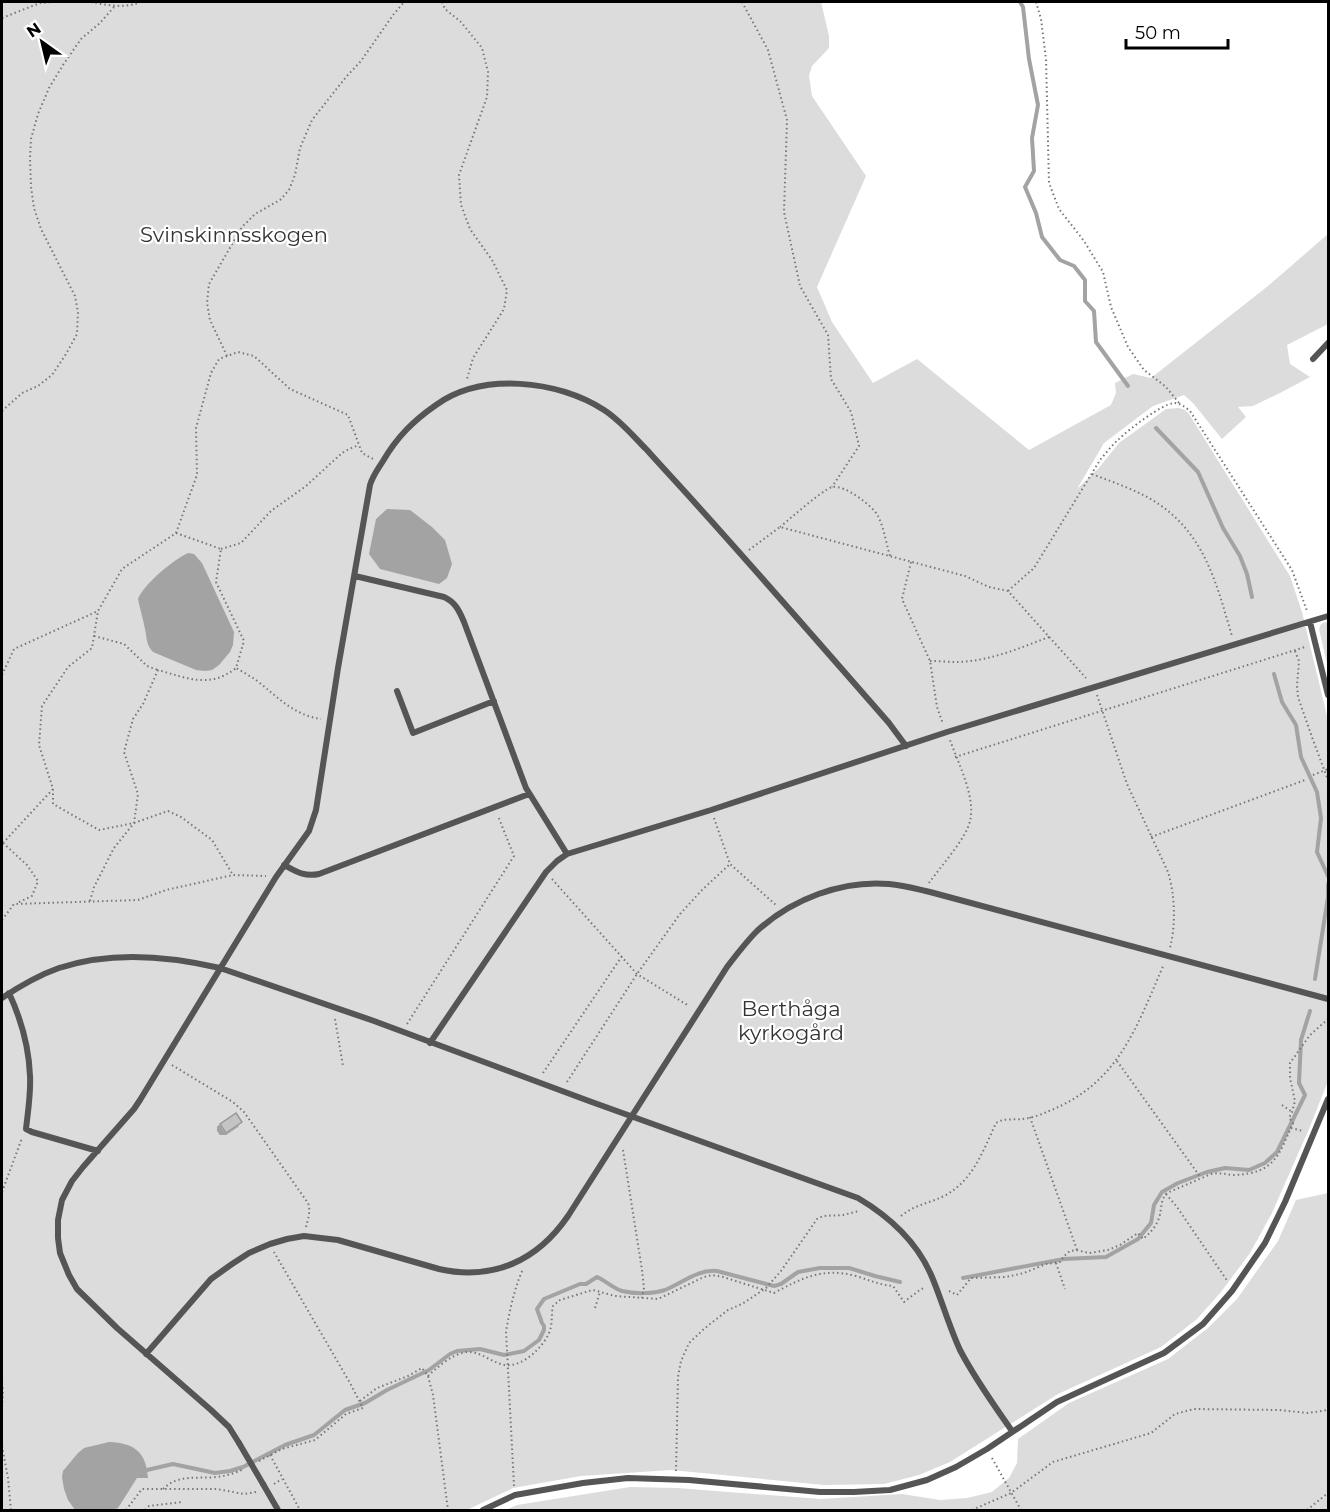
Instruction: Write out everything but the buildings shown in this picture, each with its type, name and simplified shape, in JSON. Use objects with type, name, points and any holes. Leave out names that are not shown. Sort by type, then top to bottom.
[{"type":"lane","points":[[1313,359],[1329,344]]},
{"type":"lane","points":[[278,1510],[229,1427],[77,1289],[63,1261],[58,1244],[57,1220],[62,1200],[75,1176],[134,1109],[276,877],[309,831],[316,810],[370,484],[373,475],[398,437],[446,398],[488,386],[511,384],[548,387],[575,394],[605,411],[626,427],[742,556],[889,723],[906,746]]},
{"type":"lane","points":[[355,576],[436,595],[453,602],[461,615],[529,794],[567,854]]},
{"type":"lane","points":[[430,1043],[546,872],[567,854],[711,810],[946,732],[1329,616]]},
{"type":"lane","points":[[1310,622],[1329,695]]},
{"type":"lane","points":[[397,691],[413,733],[494,701]]},
{"type":"lane","points":[[284,865],[304,875],[318,874],[529,794]]},
{"type":"lane","points":[[146,1354],[211,1279],[239,1259],[270,1244],[287,1239],[303,1236],[347,1242],[439,1269],[455,1271],[474,1272],[496,1269],[529,1256],[547,1242],[563,1223],[727,967],[743,946],[756,932],[783,911],[814,896],[852,886],[886,884],[923,891],[1329,999]]},
{"type":"lane","points":[[2,998],[34,979],[61,968],[108,959],[164,959],[220,968],[849,1195],[872,1207],[894,1223],[918,1251],[936,1287],[968,1365],[1012,1431]]},
{"type":"lane","points":[[9,993],[21,1022],[29,1067],[26,1129],[98,1151]]},
{"type":"lane","points":[[483,1510],[515,1495],[616,1479],[676,1480],[820,1492],[854,1492],[890,1490],[927,1480],[956,1467],[1057,1402],[1164,1353],[1203,1324],[1234,1290],[1265,1244],[1329,1099]]},
{"type":"path","points":[[2,18],[40,3],[52,2]]},
{"type":"path","points":[[91,2],[114,7],[140,2]]},
{"type":"path","points":[[227,356],[210,320],[207,303],[209,284],[242,227],[255,214],[280,200],[289,190],[295,176],[300,148],[312,120],[361,62],[404,2]]},
{"type":"path","points":[[442,2],[445,9],[461,22],[482,48],[488,72],[487,97],[459,175],[461,205],[470,229],[492,260],[507,290],[504,309],[473,358],[464,391]]},
{"type":"path","points":[[742,2],[768,50],[787,120],[784,212],[800,286],[828,335],[831,379],[850,412],[859,446],[832,487],[742,556]]},
{"type":"path","points":[[1036,2],[1041,19],[1046,58],[1049,183],[1059,209],[1084,241],[1103,272],[1111,307],[1128,347],[1144,370],[1166,386],[1180,404],[1190,411],[1292,570],[1310,622]]},
{"type":"path","points":[[2,411],[22,393],[38,386],[52,375],[77,334],[78,312],[75,296],[41,229],[34,208],[31,187],[31,139],[38,114],[63,65],[81,39],[114,7]]},
{"type":"path","points":[[233,875],[212,840],[181,817],[168,811],[134,823],[99,830],[53,804],[53,789],[39,745],[42,706],[68,667],[92,648],[98,611],[122,569],[176,532],[197,475],[196,428],[211,374],[219,359],[238,352],[254,356],[290,389],[348,415],[362,453],[381,464]]},
{"type":"path","points":[[1008,591],[1034,568],[1100,460],[1119,438],[1164,405],[1180,404]]},
{"type":"path","points":[[176,532],[221,549],[241,543],[277,507],[306,486],[342,453],[359,445]]},
{"type":"path","points":[[1092,474],[1138,492],[1173,515],[1188,530],[1201,549],[1212,572],[1235,644]]},
{"type":"path","points":[[832,487],[846,489],[878,514],[890,556]]},
{"type":"path","points":[[780,527],[965,576],[989,587],[1008,591],[1094,687],[1127,784],[1171,882],[1172,939],[1168,955],[1132,1037],[1117,1060],[1104,1075],[1080,1094],[1049,1111],[996,1123],[968,1178],[944,1196],[913,1207],[894,1223]]},
{"type":"path","points":[[94,636],[124,644],[147,666],[158,670],[190,679],[208,681],[227,675],[236,668],[244,641],[216,582],[221,549]]},
{"type":"path","points":[[911,562],[902,599],[930,661],[937,708],[970,799],[971,815],[970,823],[958,843],[923,891]]},
{"type":"path","points":[[2,675],[14,649],[98,611]]},
{"type":"path","points":[[930,661],[960,662],[988,657],[1049,637]]},
{"type":"path","points":[[956,757],[1316,644]]},
{"type":"path","points":[[1295,650],[1299,661],[1298,697],[1313,740],[1327,769],[1329,780]]},
{"type":"path","points":[[236,668],[255,679],[284,703],[308,717],[331,720]]},
{"type":"path","points":[[90,901],[94,887],[114,849],[134,823],[138,794],[124,752],[133,719],[143,704],[158,670]]},
{"type":"path","points":[[1313,775],[1327,769]]},
{"type":"path","points":[[1151,837],[1305,780]]},
{"type":"path","points":[[2,920],[14,904],[32,896],[38,882],[27,865],[2,843],[53,789]]},
{"type":"path","points":[[402,1032],[514,856],[494,807]]},
{"type":"path","points":[[711,810],[730,864],[783,911]]},
{"type":"path","points":[[561,1091],[637,974],[680,914],[730,864]]},
{"type":"path","points":[[546,872],[637,974],[698,1012]]},
{"type":"path","points":[[14,904],[138,900],[166,890],[233,875],[276,877]]},
{"type":"path","points":[[537,1082],[622,957]]},
{"type":"path","points":[[333,1007],[343,1066]]},
{"type":"path","points":[[957,1295],[971,1278],[1006,1277],[1024,1273],[1044,1265],[1060,1262],[1068,1253],[1108,1250],[1138,1233],[1143,1239],[1152,1231],[1157,1222],[1162,1198],[1166,1194],[1216,1173],[1233,1175],[1267,1167],[1279,1154],[1293,1123],[1289,1118],[1295,1098],[1290,1078],[1290,1063],[1310,1035],[1329,1019]]},
{"type":"path","points":[[165,1060],[233,1102],[248,1117],[310,1207],[303,1236]]},
{"type":"path","points":[[1117,1060],[1201,1178]]},
{"type":"path","points":[[1282,1105],[1292,1112]]},
{"type":"path","points":[[1030,1117],[1077,1251]]},
{"type":"path","points":[[1291,1128],[1314,1135]]},
{"type":"path","points":[[2,1192],[26,1129]]},
{"type":"path","points":[[621,1134],[642,1270],[644,1288],[642,1298]]},
{"type":"path","points":[[1166,1194],[1234,1290]]},
{"type":"path","points":[[676,1480],[678,1377],[681,1360],[689,1343],[728,1310],[765,1289],[781,1271],[817,1218],[843,1215],[872,1207]]},
{"type":"path","points":[[163,1489],[171,1482],[183,1479],[215,1478],[230,1474],[282,1449],[318,1438],[346,1414],[363,1408],[270,1244]]},
{"type":"path","points":[[515,1495],[506,1331],[517,1283],[529,1256]]},
{"type":"path","points":[[1056,1263],[1065,1289]]},
{"type":"path","points":[[428,1376],[448,1360],[465,1353],[476,1353],[507,1365],[521,1361],[541,1345],[550,1330],[553,1306],[589,1291],[615,1296],[661,1298],[712,1275],[774,1293],[812,1275],[834,1273],[893,1286],[904,1302],[921,1289],[936,1287]]},
{"type":"path","points":[[595,1308],[600,1292]]},
{"type":"path","points":[[360,1401],[381,1386],[423,1368],[428,1376],[433,1395],[448,1510]]},
{"type":"path","points":[[2,1383],[2,1405]]},
{"type":"path","points":[[972,1510],[1011,1493],[1053,1462],[1151,1433],[1174,1414],[1194,1409],[1279,1410],[1308,1413],[1329,1410]]},
{"type":"path","points":[[2,1446],[11,1510]]},
{"type":"path","points":[[987,1449],[1021,1510]]},
{"type":"path","points":[[270,1455],[300,1510]]},
{"type":"path","points":[[126,1510],[142,1489],[217,1489],[244,1494],[264,1487]]},
{"type":"path","points":[[1307,1510],[1329,1493]]},
{"type":"path","points":[[145,1510],[148,1506],[182,1502]]},
{"type":"green space","name":"Berthåga kyrkogård","points":[[2,2],[821,2],[829,36],[829,48],[812,66],[809,76],[812,96],[866,176],[817,287],[832,322],[873,383],[917,359],[1029,450],[1111,405],[1116,393],[1115,383],[1133,374],[1151,378],[1268,286],[1328,234],[1328,324],[1287,345],[1290,364],[1310,377],[1253,406],[1238,407],[1246,417],[1222,439],[1184,395],[1153,406],[1104,443],[1077,489],[1098,469],[1119,443],[1166,409],[1185,410],[1290,576],[1302,612],[1328,720],[1328,1081],[1272,1213],[1250,1253],[1221,1292],[1197,1319],[1161,1347],[1058,1394],[950,1462],[919,1475],[884,1484],[824,1485],[671,1470],[581,1476],[513,1488],[467,1510],[2,1510]]},
{"type":"green space","points":[[1328,621],[1328,668],[1319,629],[1321,624]]},
{"type":"green space","points":[[1328,1193],[1328,1510],[506,1510],[517,1505],[630,1487],[677,1488],[821,1499],[902,1494],[940,1500],[967,1498],[992,1492],[1009,1478],[1017,1463],[1018,1439],[1069,1403],[1168,1359],[1208,1328],[1237,1299],[1278,1241],[1296,1200]]},
{"type":"shaded area","points":[[387,509],[410,510],[445,540],[452,564],[447,578],[439,584],[380,569],[369,554],[376,519]]},
{"type":"shaded area","points":[[188,553],[194,554],[202,563],[234,632],[230,652],[212,670],[196,670],[153,652],[147,641],[138,599],[146,586],[160,573]]},
{"type":"shaded area","points":[[109,1442],[126,1444],[138,1451],[145,1462],[148,1478],[137,1478],[118,1508],[75,1510],[64,1489],[63,1471],[84,1448]]},
{"type":"waterway","points":[[1020,2],[1023,7],[1029,59],[1038,105],[1032,138],[1034,171],[1025,187],[1036,213],[1042,237],[1060,260],[1074,266],[1085,280],[1085,301],[1094,311],[1096,342],[1128,386]]},
{"type":"waterway","points":[[1156,428],[1198,472],[1223,528],[1240,556],[1252,597]]},
{"type":"waterway","points":[[1274,674],[1282,702],[1296,725],[1301,757],[1317,792],[1321,818],[1317,852],[1328,876]]},
{"type":"waterway","points":[[1315,979],[1328,884]]},
{"type":"waterway","points":[[963,1278],[1064,1259],[1106,1257],[1138,1239],[1151,1223],[1154,1205],[1162,1192],[1207,1172],[1225,1168],[1249,1170],[1265,1163],[1277,1152],[1305,1095],[1299,1083],[1301,1040],[1310,1011]]},
{"type":"waterway","points":[[147,1470],[173,1464],[215,1473],[243,1467],[285,1445],[314,1435],[345,1410],[365,1403],[429,1370],[457,1351],[480,1349],[504,1355],[524,1351],[539,1340],[544,1330],[537,1309],[544,1299],[580,1284],[586,1284],[597,1277],[622,1291],[638,1293],[665,1290],[697,1274],[710,1271],[774,1286],[798,1272],[820,1268],[849,1268],[900,1282]]},
{"type":"park label","name":"Svinskinnsskogen","points":[[234,234]]}]
